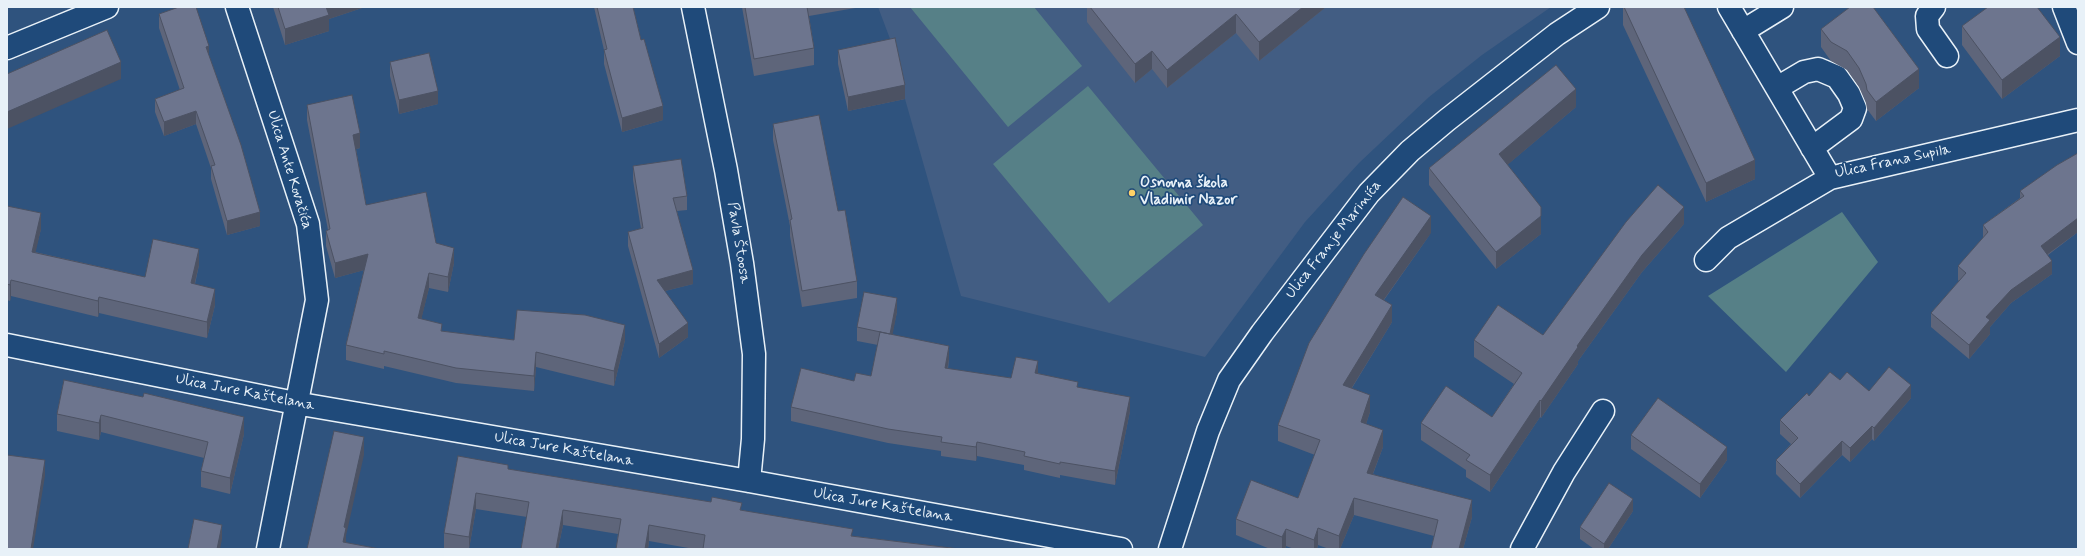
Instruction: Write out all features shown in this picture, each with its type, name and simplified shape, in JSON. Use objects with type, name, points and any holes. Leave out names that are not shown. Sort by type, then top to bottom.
[{"type":"street","points":[[7,48],[107,7]]},
{"type":"street","name":"Ulica Ante Kovačića","points":[[237,7],[308,224],[317,300],[295,403],[268,549]]},
{"type":"street","name":"Pavla Štoosa","points":[[693,7],[728,178],[742,263],[754,354],[753,439],[749,482]]},
{"type":"street","name":"Ulica Franje Marinića","points":[[1170,549],[1208,431],[1229,380],[1275,315],[1369,193],[1410,151],[1447,120],[1557,34],[1598,7]]},
{"type":"street","name":"Ulica Frana Supila","points":[[1729,7],[1830,178],[2078,120]]},
{"type":"street","points":[[1743,31],[1782,7]]},
{"type":"street","points":[[1934,7],[1927,16],[1928,29],[1947,56]]},
{"type":"street","points":[[2064,7],[2078,43]]},
{"type":"street","points":[[1777,88],[1804,72],[1818,70],[1837,77],[1849,94],[1855,108],[1851,119],[1812,148]]},
{"type":"street","points":[[1706,260],[1728,238],[1830,178]]},
{"type":"street","name":"Ulica Jure Kaštelana","points":[[7,345],[295,403],[749,482],[1121,549]]},
{"type":"street","points":[[1522,549],[1564,472],[1603,411]]},
{"type":"shaded area","name":"Osnovna škola Vladimir Nazor","points":[[878,7],[1551,7],[1482,55],[1429,97],[1359,163],[1305,222],[1205,357],[961,296],[905,99],[895,52]]},
{"type":"green space","points":[[910,7],[1034,7],[1082,66],[1008,127]]},
{"type":"green space","points":[[1088,86],[1203,225],[1109,303],[993,164]]},
{"type":"green space","points":[[1842,212],[1878,262],[1786,372],[1708,296]]},
{"type":"building","points":[[179,7],[196,7],[209,46],[206,47],[241,145],[260,212],[227,221],[211,166],[215,165],[196,111],[164,122],[155,99],[184,88],[159,14]]},
{"type":"building","points":[[278,7],[326,7],[329,15],[285,29]]},
{"type":"building","points":[[597,7],[633,7],[641,40],[644,39],[663,106],[622,118],[604,50],[607,49]]},
{"type":"building","points":[[745,7],[807,7],[814,48],[754,59]]},
{"type":"building","points":[[1090,7],[1303,7],[1259,42],[1236,14],[1167,70],[1152,51],[1135,64]]},
{"type":"building","points":[[1624,7],[1684,7],[1755,160],[1706,183]]},
{"type":"building","points":[[1850,7],[1873,7],[1919,69],[1876,102],[1867,90],[1859,68],[1847,51],[1831,42],[1821,29]]},
{"type":"building","points":[[1988,7],[2037,7],[2060,37],[2002,80],[1962,26]]},
{"type":"building","points":[[107,30],[121,62],[7,112],[7,74]]},
{"type":"building","points":[[895,38],[905,85],[848,97],[838,50]]},
{"type":"building","points":[[429,53],[438,91],[399,100],[390,62]]},
{"type":"building","points":[[1556,65],[1576,89],[1499,154],[1541,207],[1541,216],[1496,252],[1429,168]]},
{"type":"building","points":[[352,95],[360,133],[353,135],[366,205],[426,192],[436,243],[454,248],[448,277],[429,273],[418,318],[442,324],[441,331],[514,340],[517,310],[585,315],[625,325],[614,371],[536,352],[534,376],[456,368],[384,351],[384,354],[346,345],[368,254],[335,263],[326,231],[330,229],[307,105]]},
{"type":"building","points":[[819,115],[838,211],[845,210],[857,281],[802,291],[790,220],[792,219],[773,124]]},
{"type":"building","points":[[2078,153],[2078,218],[2041,246],[2052,261],[2011,290],[1986,317],[1990,320],[1969,345],[1931,313],[1966,273],[1958,266],[1988,232],[1983,225],[2024,196],[2020,191],[2057,165]]},
{"type":"building","points":[[681,159],[687,196],[673,198],[693,270],[657,280],[688,323],[659,344],[628,232],[643,228],[633,166]]},
{"type":"building","points":[[1658,185],[1684,207],[1642,255],[1577,346],[1578,347],[1541,401],[1540,400],[1490,475],[1466,460],[1470,455],[1421,423],[1446,386],[1492,417],[1522,373],[1474,340],[1498,305],[1543,335],[1626,222]]},
{"type":"building","points":[[1403,197],[1431,216],[1375,295],[1392,305],[1343,385],[1370,395],[1361,422],[1383,430],[1367,473],[1472,500],[1459,549],[1431,549],[1438,520],[1354,498],[1339,536],[1318,528],[1314,540],[1286,529],[1282,537],[1236,519],[1251,480],[1298,498],[1320,440],[1278,425],[1309,343],[1364,254]]},
{"type":"building","points":[[7,206],[41,213],[32,252],[145,277],[153,239],[199,249],[191,283],[215,289],[207,322],[99,297],[98,301],[11,280],[10,285],[7,284]]},
{"type":"building","points":[[864,292],[897,298],[890,334],[857,327]]},
{"type":"building","points":[[880,332],[949,346],[945,368],[1011,378],[1016,357],[1038,361],[1035,373],[1078,382],[1077,387],[1130,397],[1115,471],[1060,462],[1060,464],[1024,456],[1025,452],[977,442],[976,447],[941,442],[942,437],[888,429],[791,407],[801,368],[854,381],[856,373],[871,376]]},
{"type":"building","points":[[1889,367],[1911,385],[1874,428],[1872,426],[1850,448],[1842,441],[1800,484],[1776,460],[1798,438],[1780,420],[1807,393],[1809,396],[1830,372],[1840,380],[1847,372],[1869,391]]},
{"type":"building","points":[[64,380],[143,397],[144,393],[244,417],[230,478],[201,471],[208,442],[101,415],[99,423],[57,414]]},
{"type":"building","points":[[1658,398],[1727,447],[1700,484],[1631,435]]},
{"type":"building","points":[[334,431],[364,437],[344,527],[346,528],[343,542],[380,549],[307,549]]},
{"type":"building","points":[[7,455],[45,460],[31,549],[7,549]]},
{"type":"building","points":[[458,456],[508,465],[508,469],[711,502],[712,497],[742,503],[740,510],[853,529],[851,536],[960,549],[703,549],[705,535],[649,525],[645,549],[616,549],[621,519],[563,510],[556,549],[521,549],[529,502],[476,493],[469,537],[444,533]]},
{"type":"building","points":[[1609,483],[1633,499],[1604,544],[1580,527]]},
{"type":"building","points":[[194,519],[222,525],[217,549],[188,549]]},
{"type":"place","name":"Osnovna škola Vladimir Nazor","points":[[1132,193]]}]
